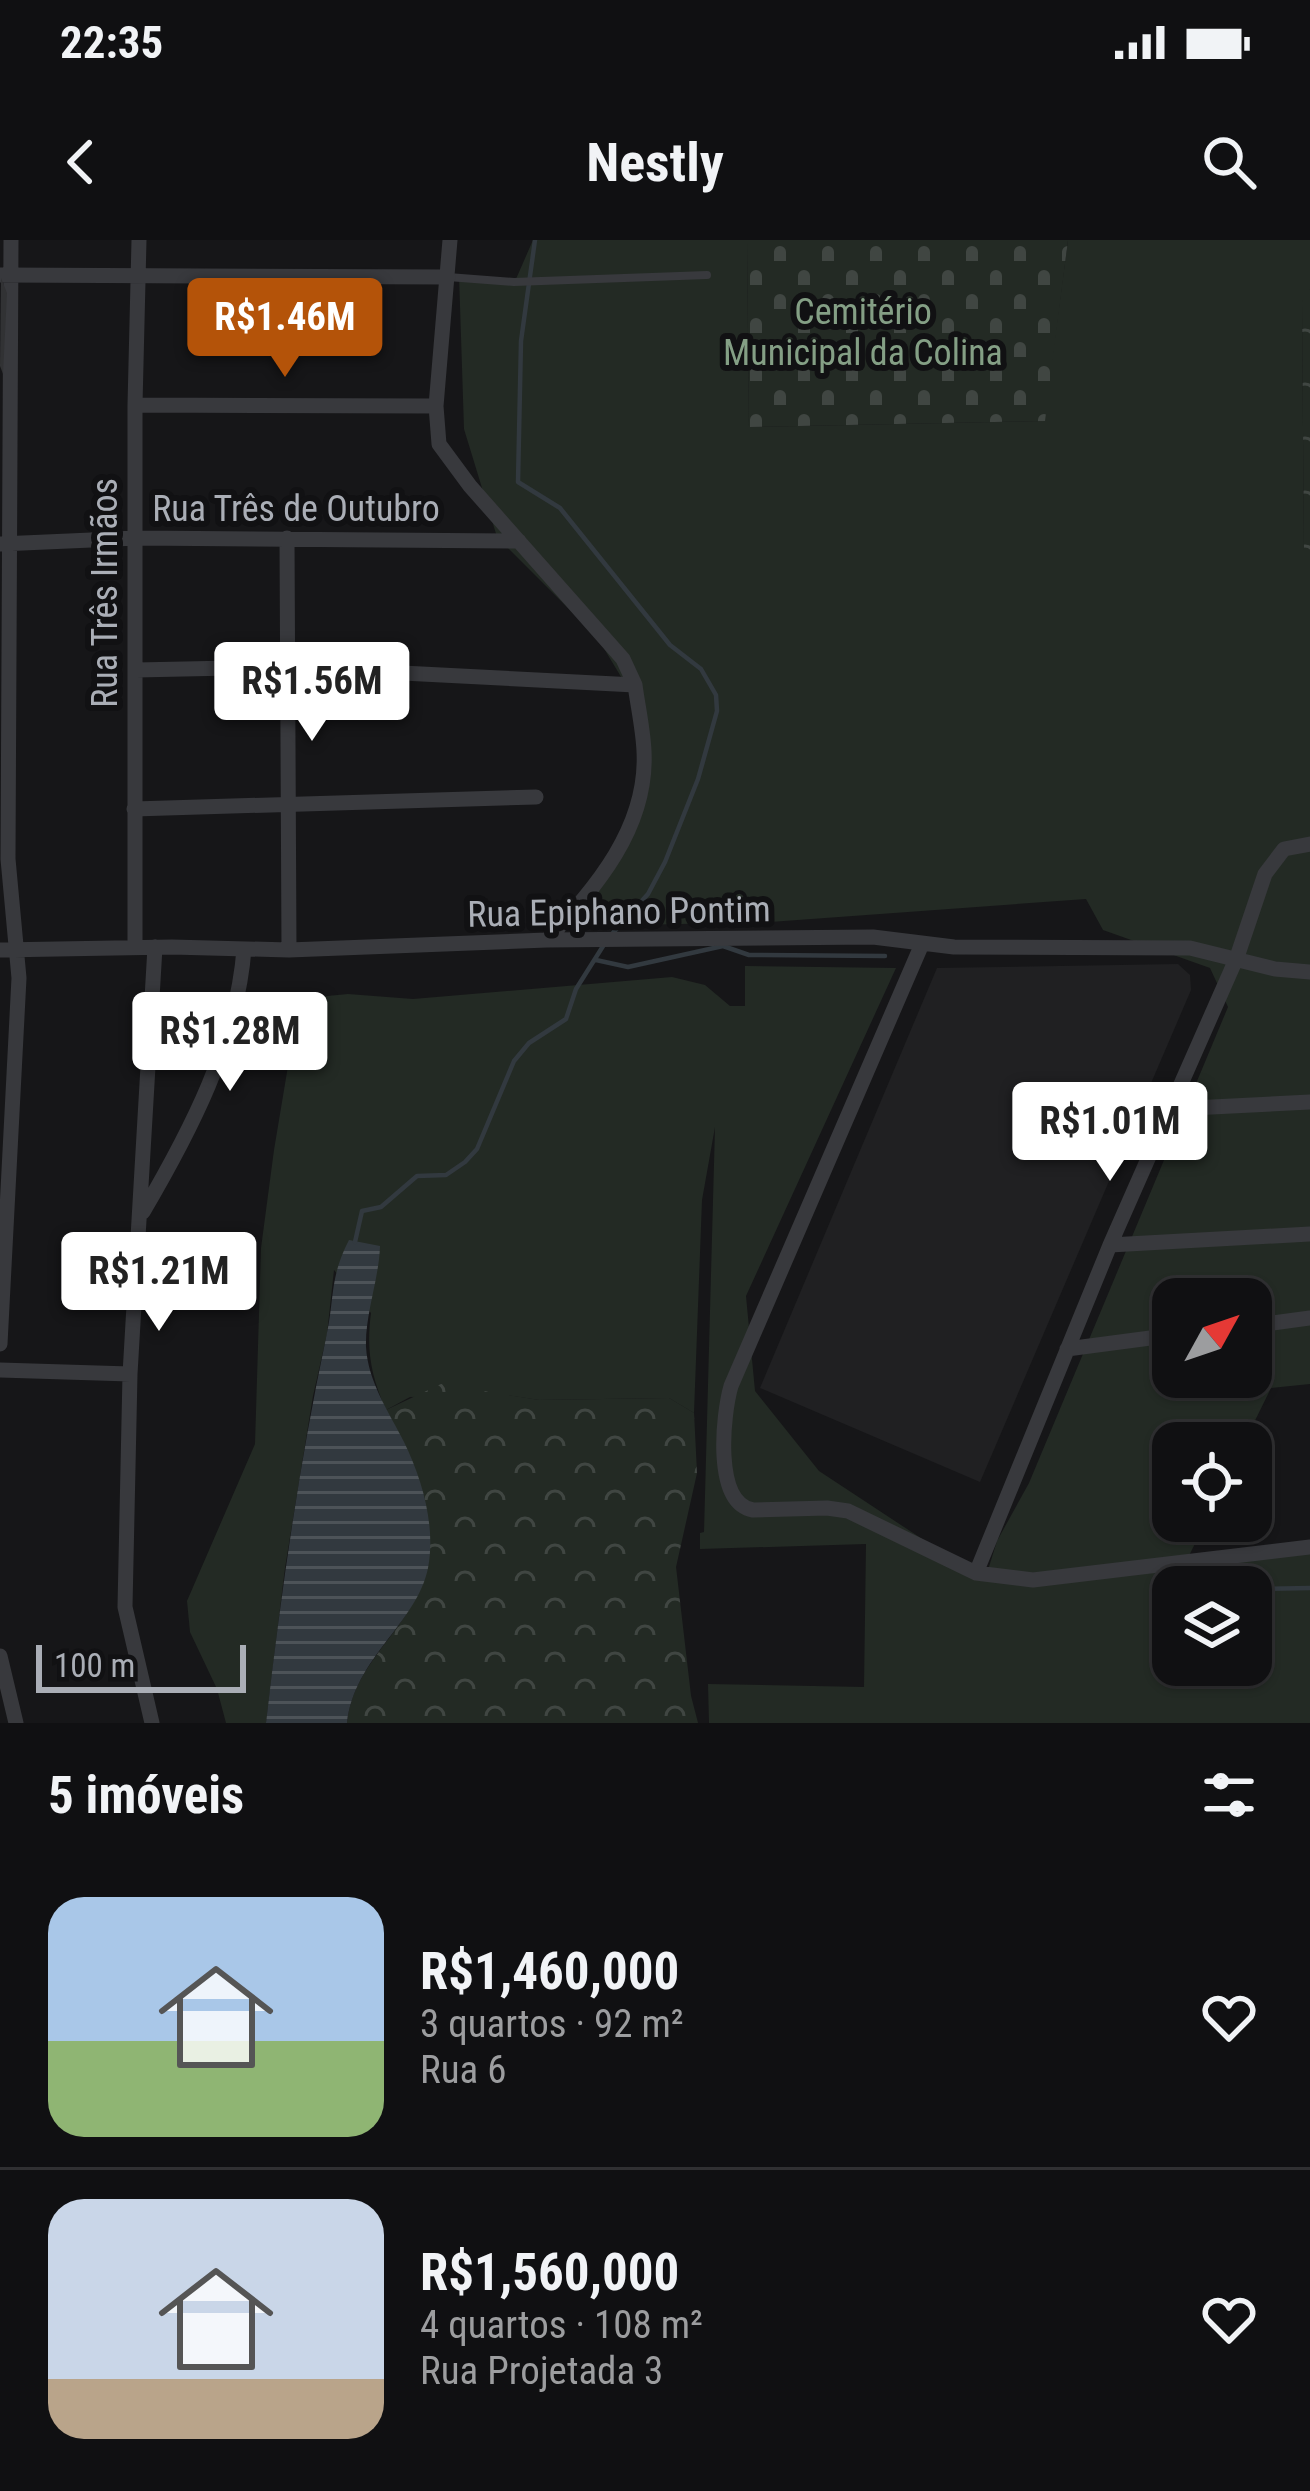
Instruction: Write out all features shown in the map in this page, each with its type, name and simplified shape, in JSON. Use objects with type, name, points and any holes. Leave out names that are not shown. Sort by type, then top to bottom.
[{"type":"street","points":[[0,1344],[19,1011],[8,949],[4,275],[11,240]]},
{"type":"street","name":"Rua Três Irmãos","points":[[135,947],[135,405],[140,240]]},
{"type":"street","points":[[450,240],[436,406],[436,433],[443,452],[623,659],[635,685],[644,754],[635,815],[585,899],[547,940]]},
{"type":"street","points":[[4,275],[448,278]]},
{"type":"street","points":[[135,405],[436,406]]},
{"type":"street","name":"Rua Três de Outubro","points":[[4,543],[137,538],[519,541]]},
{"type":"street","points":[[287,538],[289,950]]},
{"type":"street","points":[[136,670],[286,667],[635,685]]},
{"type":"street","points":[[134,809],[536,797]]},
{"type":"street","points":[[976,1573],[1110,1245],[1237,957],[1273,860],[1284,849],[1310,844]]},
{"type":"street","name":"Rua Epiphano Pontim","points":[[8,949],[289,950],[547,940],[873,938],[922,944],[1190,948],[1275,969],[1310,972]]},
{"type":"street","points":[[922,944],[731,1386],[723,1427],[728,1483],[742,1508],[848,1511],[976,1573],[1033,1580],[1310,1547]]},
{"type":"street","points":[[152,1723],[125,1607],[130,1374],[154,947]]},
{"type":"street","points":[[141,1214],[184,1139],[234,1017],[244,949]]},
{"type":"street","points":[[1172,1109],[1310,1102]]},
{"type":"street","points":[[146,1126],[162,1138],[184,1139]]},
{"type":"street","points":[[1110,1245],[1310,1234]]},
{"type":"street","points":[[1272,1323],[1310,1318]]},
{"type":"street","points":[[1067,1349],[1152,1338]]},
{"type":"street","points":[[0,1370],[130,1374]]},
{"type":"street","points":[[0,1656],[16,1723]]},
{"type":"lane","points":[[448,278],[514,282],[707,275]]},
{"type":"shaded area","points":[[1178,964],[1190,975],[1191,990],[980,1482],[760,1388],[937,968]]},
{"type":"shaded area","points":[[349,1240],[380,1246],[366,1347],[375,1385],[422,1487],[429,1519],[428,1568],[412,1606],[361,1679],[347,1723],[266,1723],[299,1481],[335,1278]]},
{"type":"green space","points":[[533,240],[747,240],[749,427],[1044,421],[1068,240],[1310,240],[1310,289],[1302,302],[1304,550],[1310,551],[1310,1384],[1272,1388],[1272,1278],[1152,1278],[1152,1398],[1266,1398],[1254,1422],[1152,1422],[1152,1542],[1196,1542],[1185,1564],[1310,1548],[1310,1723],[709,1723],[708,1684],[864,1687],[866,1544],[700,1549],[715,1127],[702,1200],[694,1413],[669,1398],[539,1400],[507,1395],[410,1397],[386,1410],[371,1363],[371,1313],[334,1270],[285,1568],[266,1723],[226,1723],[217,1689],[190,1632],[187,1601],[255,1444],[261,1248],[274,1150],[290,1054],[317,997],[348,994],[413,999],[672,977],[705,985],[730,1006],[745,1006],[745,966],[896,968],[746,1296],[755,1391],[819,1471],[945,1554],[988,1570],[1228,1007],[1210,968],[1103,930],[1086,899],[770,922],[537,927],[581,911],[645,784],[629,690],[597,637],[497,537],[464,429],[459,275],[516,279]]},
{"type":"green space","name":"Cemitério Municipal da Colina","points":[[747,240],[1068,240],[1045,421],[749,427]]},
{"type":"green space","points":[[1310,289],[1310,551],[1304,551],[1302,302]]},
{"type":"green space","points":[[441,1384],[539,1400],[669,1398],[694,1413],[697,1473],[676,1567],[698,1723],[347,1723],[364,1674],[413,1603],[426,1546],[420,1486],[386,1410]]},
{"type":"waterway","points":[[535,240],[521,341],[518,482],[560,508],[670,645],[701,669],[716,695],[717,711],[698,779],[665,862],[648,894],[612,934]]},
{"type":"waterway","points":[[355,1242],[362,1211],[381,1207],[417,1176],[446,1175],[477,1149],[514,1061],[529,1043],[566,1019],[576,989],[605,943]]},
{"type":"waterway","points":[[596,960],[628,967],[723,946],[749,955],[885,956]]},
{"type":"waterway","points":[[1272,1589],[1310,1588]]}]
